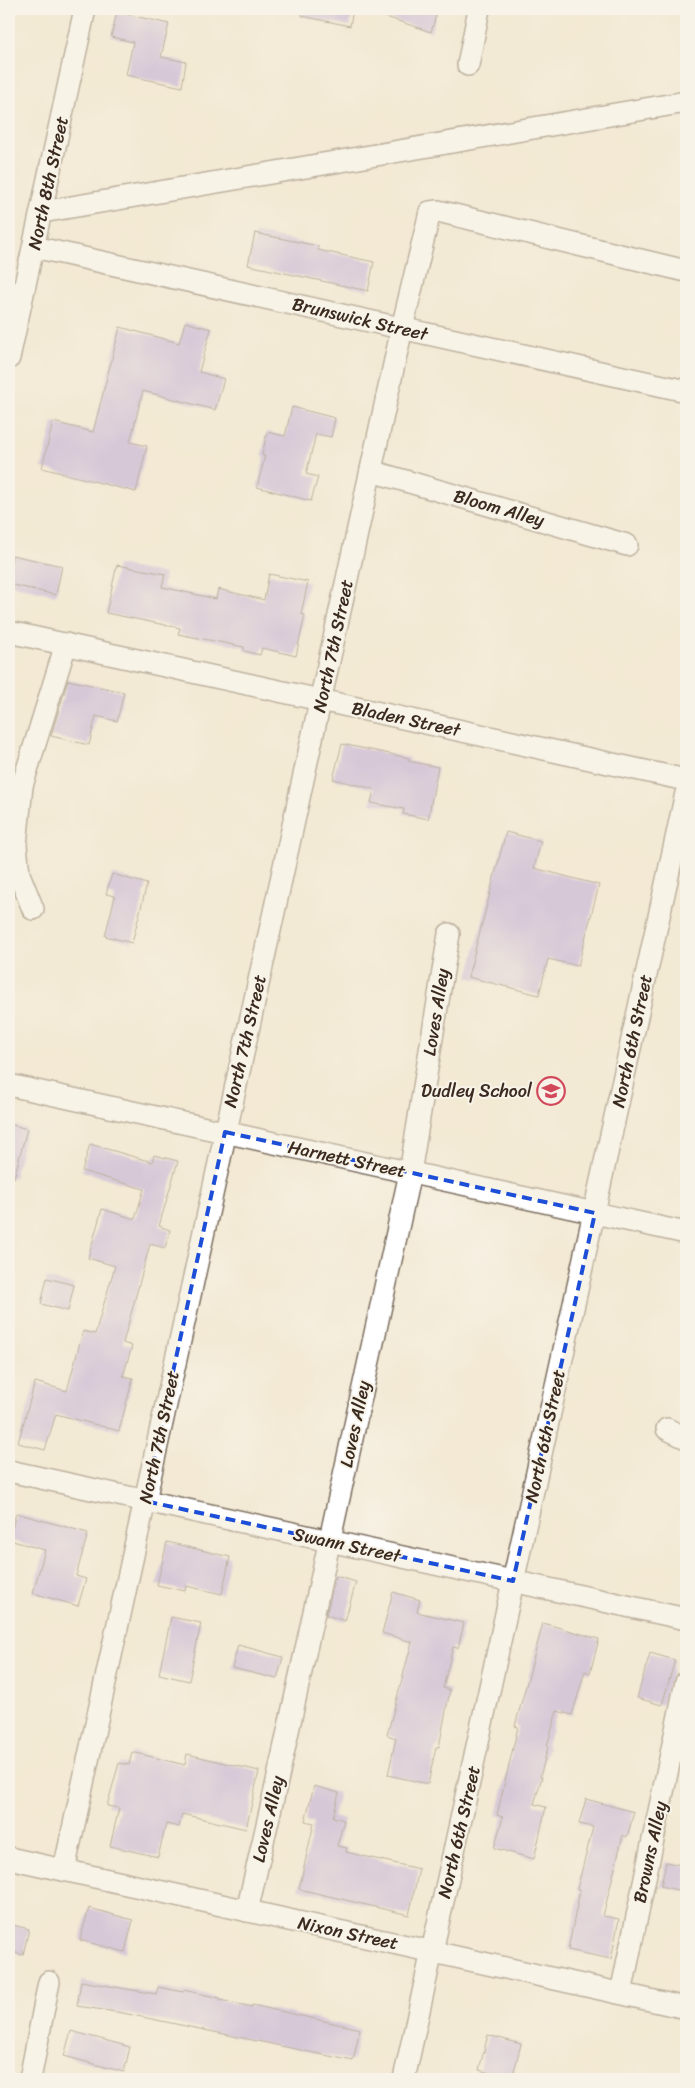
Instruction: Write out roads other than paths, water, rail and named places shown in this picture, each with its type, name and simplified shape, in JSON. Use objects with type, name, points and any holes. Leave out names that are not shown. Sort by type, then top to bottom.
[{"type":"street","name":"North 8th Street","points":[[9,358],[86,9]]},
{"type":"street","points":[[468,65],[479,9]]},
{"type":"street","points":[[42,212],[686,102]]},
{"type":"street","name":"North 7th Street","points":[[64,1870],[225,1132],[322,701],[402,328],[430,212],[438,211],[686,271]]},
{"type":"street","name":"Brunswick Street","points":[[34,247],[686,392]]},
{"type":"street","name":"Bloom Alley","points":[[371,471],[627,544]]},
{"type":"street","name":"Bladen Street","points":[[9,632],[686,780]]},
{"type":"street","points":[[33,909],[19,874],[16,845],[22,786],[66,644]]},
{"type":"street","name":"North 6th Street","points":[[404,2079],[686,793]]},
{"type":"street","name":"Loves Alley","points":[[247,1911],[410,1173],[449,934]]},
{"type":"street","name":"Harnett Street","points":[[9,1085],[686,1233]]},
{"type":"street","points":[[667,1429],[686,1438]]},
{"type":"street","name":"Swann Street","points":[[9,1471],[686,1619]]},
{"type":"street","name":"Browns Alley","points":[[621,1993],[686,1682]]},
{"type":"street","name":"Nixon Street","points":[[9,1858],[686,2008]]},
{"type":"street","points":[[30,2079],[49,1982]]},
{"type":"place","name":"Dudley School","points":[[551,1091]]}]
